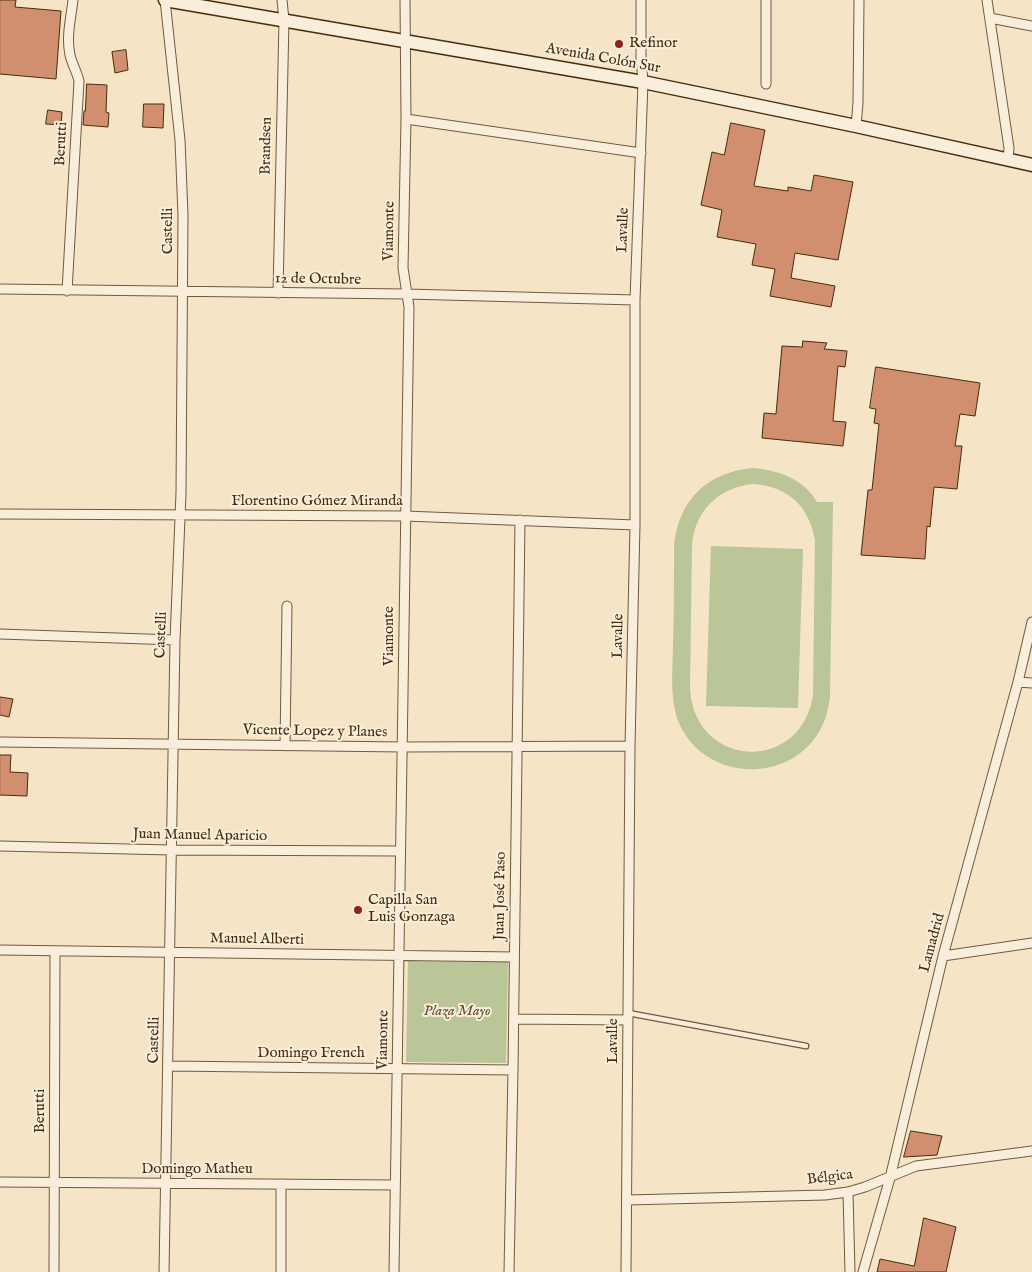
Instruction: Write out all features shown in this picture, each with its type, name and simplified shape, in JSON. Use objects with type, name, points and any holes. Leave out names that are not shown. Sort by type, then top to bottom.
[{"type":"main road","name":"Avenida Colón Sur","points":[[165,0],[643,82],[1032,165]]},
{"type":"street","name":"Berutti","points":[[66,291],[79,81],[68,44],[73,0]]},
{"type":"street","name":"Castelli","points":[[164,1272],[175,640],[180,516],[183,214],[180,140],[165,0]]},
{"type":"street","name":"Brandsen","points":[[278,293],[284,20],[282,0]]},
{"type":"street","name":"Viamonte","points":[[394,1272],[409,307],[403,268],[406,119],[405,0]]},
{"type":"street","name":"Lavalle","points":[[626,1272],[635,300],[643,82],[640,0]]},
{"type":"street","points":[[766,0],[766,84]]},
{"type":"street","points":[[856,126],[859,0]]},
{"type":"street","points":[[987,0],[1009,148],[1008,160]]},
{"type":"street","points":[[990,18],[1032,26]]},
{"type":"street","points":[[406,119],[641,152]]},
{"type":"street","name":"12 de Octubre","points":[[0,290],[406,294],[635,300]]},
{"type":"street","name":"Florentino Gómez Miranda","points":[[0,514],[405,516],[634,525]]},
{"type":"street","name":"Juan José Paso","points":[[508,1272],[514,1018],[520,520]]},
{"type":"street","points":[[285,746],[287,606]]},
{"type":"street","name":"Lamadrid","points":[[863,1272],[890,1178],[943,956],[1018,682],[1032,622]]},
{"type":"street","points":[[0,634],[175,640]]},
{"type":"street","points":[[1018,682],[1032,682]]},
{"type":"street","name":"Vicente Lopez y Planes","points":[[0,742],[403,747],[630,746]]},
{"type":"street","name":"Juan Manuel Aparicio","points":[[0,846],[172,850],[400,851]]},
{"type":"street","points":[[943,956],[1032,943]]},
{"type":"street","name":"Manuel Alberti","points":[[0,950],[514,957]]},
{"type":"street","name":"Berutti","points":[[54,1272],[55,951]]},
{"type":"street","points":[[514,1018],[628,1017]]},
{"type":"street","name":"Domingo French","points":[[168,1066],[513,1070]]},
{"type":"street","name":"Bélgica","points":[[627,1200],[825,1195],[848,1192],[890,1178],[916,1166],[1032,1151]]},
{"type":"street","name":"Domingo Matheu","points":[[0,1182],[395,1185]]},
{"type":"street","points":[[281,1184],[281,1272]]},
{"type":"street","points":[[848,1192],[850,1272]]},
{"type":"lane","points":[[628,1017],[806,1046]]},
{"type":"green space","points":[[753,468],[772,471],[798,482],[812,494],[817,502],[833,502],[830,697],[826,715],[816,737],[797,756],[779,765],[760,769],[740,768],[721,764],[704,754],[690,741],[679,723],[673,694],[674,545],[677,529],[689,501],[698,491],[722,475]],"holes":[[[752,484],[776,489],[795,500],[808,517],[815,540],[813,695],[804,721],[789,739],[770,749],[749,752],[728,747],[710,735],[696,715],[690,689],[692,545],[698,522],[710,503],[729,490],[740,486]]]},
{"type":"green space","points":[[711,546],[803,549],[798,708],[706,706]]},
{"type":"green space","name":"Plaza Mayo","points":[[408,961],[508,962],[506,1063],[406,1062]]},
{"type":"building","points":[[0,0],[16,0],[15,7],[61,11],[56,79],[0,74]]},
{"type":"building","points":[[126,50],[128,70],[115,73],[112,52]]},
{"type":"building","points":[[87,84],[107,85],[106,112],[109,113],[108,127],[83,125]]},
{"type":"building","points":[[144,104],[164,104],[163,128],[143,127]]},
{"type":"building","points":[[48,110],[62,112],[61,125],[46,124]]},
{"type":"building","points":[[731,123],[765,130],[754,186],[788,191],[788,187],[811,191],[814,175],[853,182],[838,260],[795,253],[791,278],[835,286],[831,307],[770,296],[775,269],[752,265],[756,244],[717,237],[722,210],[701,205],[712,152],[724,155]]},
{"type":"building","points":[[803,341],[827,343],[824,349],[847,351],[845,367],[838,366],[833,421],[846,422],[843,446],[762,438],[764,413],[776,414],[782,346],[802,347]]},
{"type":"building","points":[[876,367],[980,383],[975,416],[960,414],[955,446],[962,446],[957,489],[934,487],[930,527],[927,526],[925,559],[861,555],[868,490],[872,490],[879,424],[874,423],[876,409],[870,408]]},
{"type":"building","points":[[0,697],[13,699],[9,717],[0,715]]},
{"type":"building","points":[[0,755],[11,755],[10,772],[28,773],[27,796],[0,795]]},
{"type":"building","points":[[911,1131],[942,1136],[937,1155],[904,1157]]},
{"type":"building","points":[[924,1218],[956,1227],[946,1272],[877,1272],[880,1259],[914,1266]]},
{"type":"place","name":"Refinor","points":[[619,44]]},
{"type":"place","name":"Capilla San Luis Gonzaga","points":[[358,910]]}]
